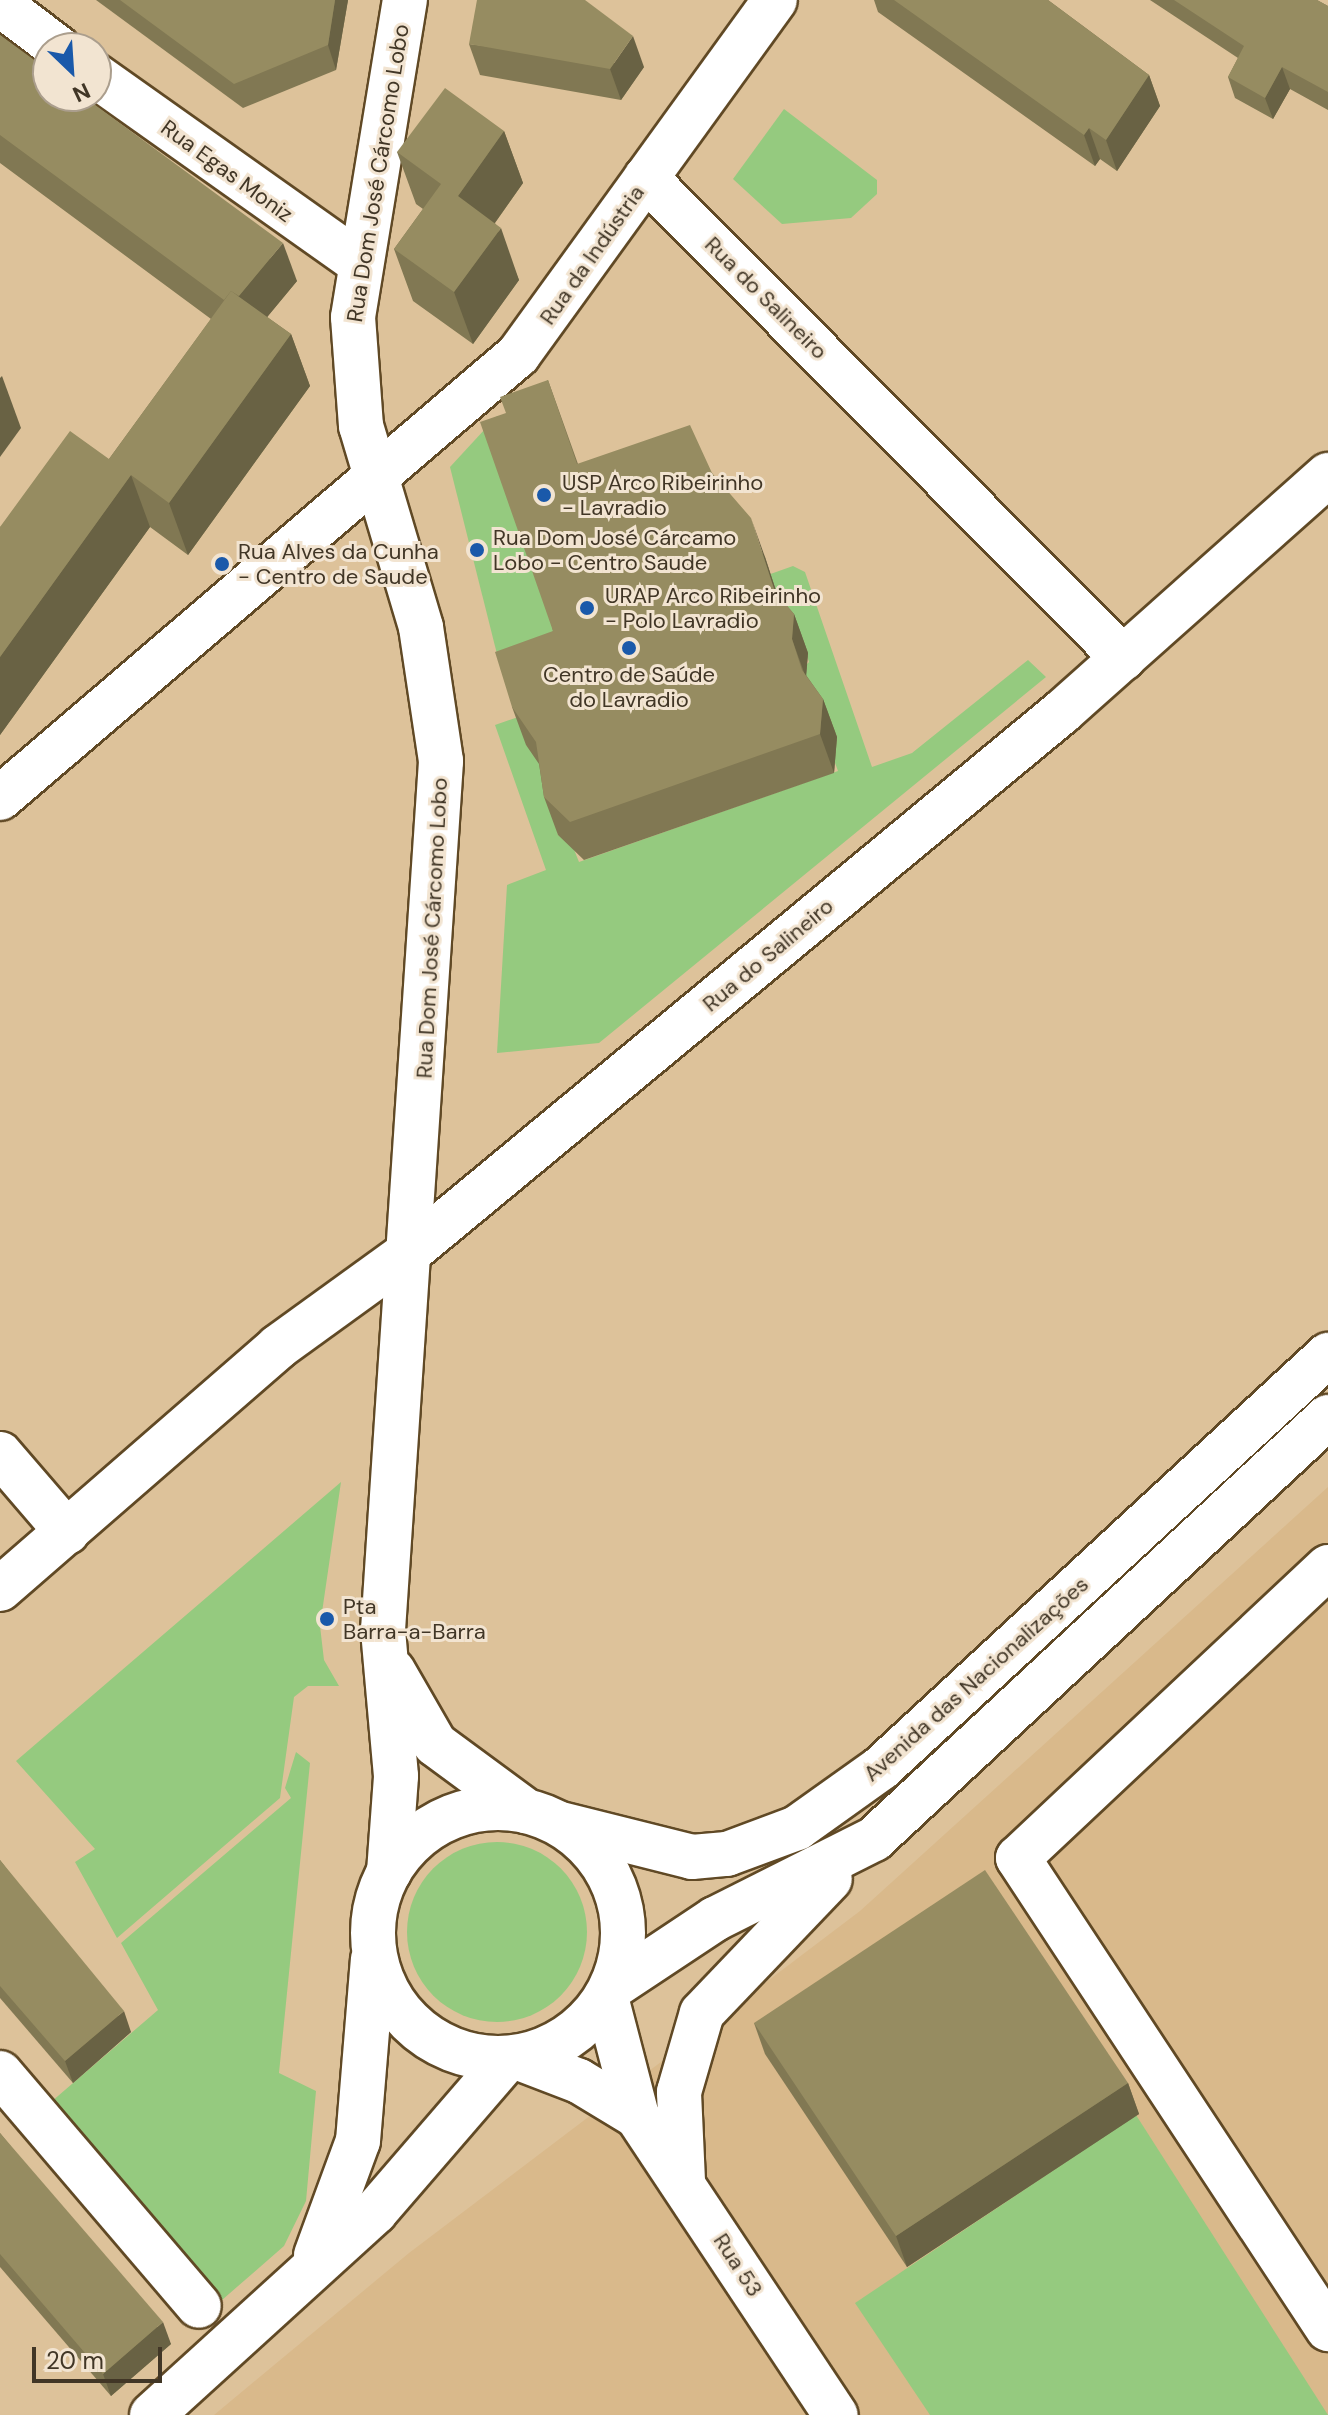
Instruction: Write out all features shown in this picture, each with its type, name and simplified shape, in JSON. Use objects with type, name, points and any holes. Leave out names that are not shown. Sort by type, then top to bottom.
[{"type":"street","name":"Rua Dom José Cárcomo Lobo","points":[[389,1872],[396,1776],[383,1630],[412,1250],[441,761],[421,627],[375,479],[354,369],[360,263],[405,0]]},
{"type":"street","name":"Rua da Indústria","points":[[0,798],[375,479],[535,335],[775,0]]},
{"type":"street","points":[[5,18],[32,33]]},
{"type":"street","name":"Rua Egas Moniz","points":[[112,87],[360,263]]},
{"type":"street","name":"Rua do Salineiro","points":[[646,178],[1123,658]]},
{"type":"street","name":"Rua do Salineiro","points":[[0,1589],[278,1347],[412,1250],[1123,658],[1328,475]]},
{"type":"street","name":"Avenida das Nacionalizações","points":[[543,1818],[692,1857],[727,1854],[797,1828],[881,1768],[1328,1355]]},
{"type":"street","points":[[683,2181],[679,2092],[702,2013],[765,1939],[1328,1417]]},
{"type":"street","points":[[0,1454],[67,1532]]},
{"type":"street","points":[[1324,1578],[1018,1858],[1328,2329]]},
{"type":"street","name":"Rua Dom José Cárcomo Lobo","points":[[383,1630],[401,1691],[435,1744],[543,1818]]},
{"type":"street","points":[[302,2282],[332,2223],[358,2141],[374,1953],[374,1911],[389,1872],[414,1841],[447,1819],[486,1808],[543,1818],[612,1879],[622,1953],[608,1993]]},
{"type":"street","points":[[374,1953],[406,2019],[470,2056],[512,2058],[572,2033],[608,1993],[715,1919],[874,1839]]},
{"type":"street","name":"Rua 53","points":[[608,1993],[637,2116],[836,2415]]},
{"type":"street","points":[[152,2415],[302,2282],[375,2212],[512,2058]]},
{"type":"street","name":"Rua 53","points":[[512,2058],[579,2081],[637,2116]]},
{"type":"street","points":[[0,2073],[199,2306]]},
{"type":"shaded area","points":[[1328,1487],[1328,2415],[214,2415],[409,2253],[860,1911]]},
{"type":"green space","points":[[784,109],[877,180],[877,194],[851,218],[782,224],[733,179]]},
{"type":"green space","points":[[497,416],[567,670],[501,670],[450,467]]},
{"type":"green space","points":[[793,566],[805,572],[872,767],[912,753],[1028,660],[1046,677],[599,1043],[497,1053],[507,885],[546,870],[495,725],[527,714],[526,745],[543,759],[558,835],[571,842],[579,862],[838,771],[831,752],[837,737],[802,669],[809,662],[803,644],[720,592]]},
{"type":"green space","points":[[341,1482],[320,1626],[324,1660],[339,1686],[308,1686],[294,1697],[280,1798],[117,1938],[75,1862],[95,1849],[16,1761]]},
{"type":"green space","points":[[296,1752],[310,1763],[279,2073],[316,2091],[306,2201],[284,2246],[222,2300],[51,2102],[158,2010],[121,1943],[291,1798],[285,1788]]},
{"type":"green space","points":[[497,1842],[531,1849],[547,1857],[560,1869],[572,1882],[580,1898],[587,1932],[580,1966],[572,1982],[560,1995],[547,2007],[531,2015],[497,2022],[463,2015],[447,2007],[434,1995],[422,1982],[414,1966],[407,1932],[414,1898],[422,1882],[434,1869],[447,1857],[463,1849]]},
{"type":"green space","points":[[1136,2115],[1328,2415],[930,2415],[855,2303]]},
{"type":"building","points":[[120,0],[335,0],[328,45],[234,84]]},
{"type":"building","points":[[477,0],[585,0],[633,36],[610,69],[469,44]]},
{"type":"building","points":[[894,0],[1048,0],[1149,75],[1106,140],[1089,128],[1084,135]]},
{"type":"building","points":[[1174,0],[1317,0],[1328,6],[1328,92],[1282,67],[1265,98],[1228,77],[1244,46]]},
{"type":"building","points":[[0,35],[32,58],[32,112],[105,112],[283,243],[239,296],[231,291],[224,300],[0,135]]},
{"type":"building","points":[[445,88],[504,131],[458,196],[501,228],[454,292],[394,249],[441,184],[397,152]]},
{"type":"building","points":[[231,291],[291,334],[169,503],[131,475],[0,657],[0,527],[70,431],[109,459]]},
{"type":"building","name":"Centro de Saúde do Lavradio","points":[[548,380],[577,464],[690,425],[712,473],[751,518],[775,592],[794,614],[792,639],[802,670],[823,699],[820,734],[570,822],[544,797],[536,742],[512,707],[495,652],[553,631],[480,422],[506,413],[500,397]]},
{"type":"building","points":[[0,1860],[124,2011],[65,2061],[0,1986]]},
{"type":"building","points":[[985,1870],[1128,2083],[896,2236],[754,2023]]},
{"type":"building","points":[[0,2133],[163,2322],[103,2374],[0,2254]]},
{"type":"place","name":"USP Arco Ribeirinho - Lavradio","points":[[544,495]]},
{"type":"place","name":"Rua Dom José Cárcamo Lobo - Centro Saude","points":[[477,550]]},
{"type":"place","name":"Rua Alves da Cunha - Centro de Saude","points":[[222,564]]},
{"type":"place","name":"URAP Arco Ribeirinho - Polo Lavradio","points":[[587,608]]},
{"type":"place","name":"Centro de Saúde do Lavradio","points":[[629,648]]},
{"type":"place","name":"Pta Barra-a-Barra","points":[[327,1619]]}]
